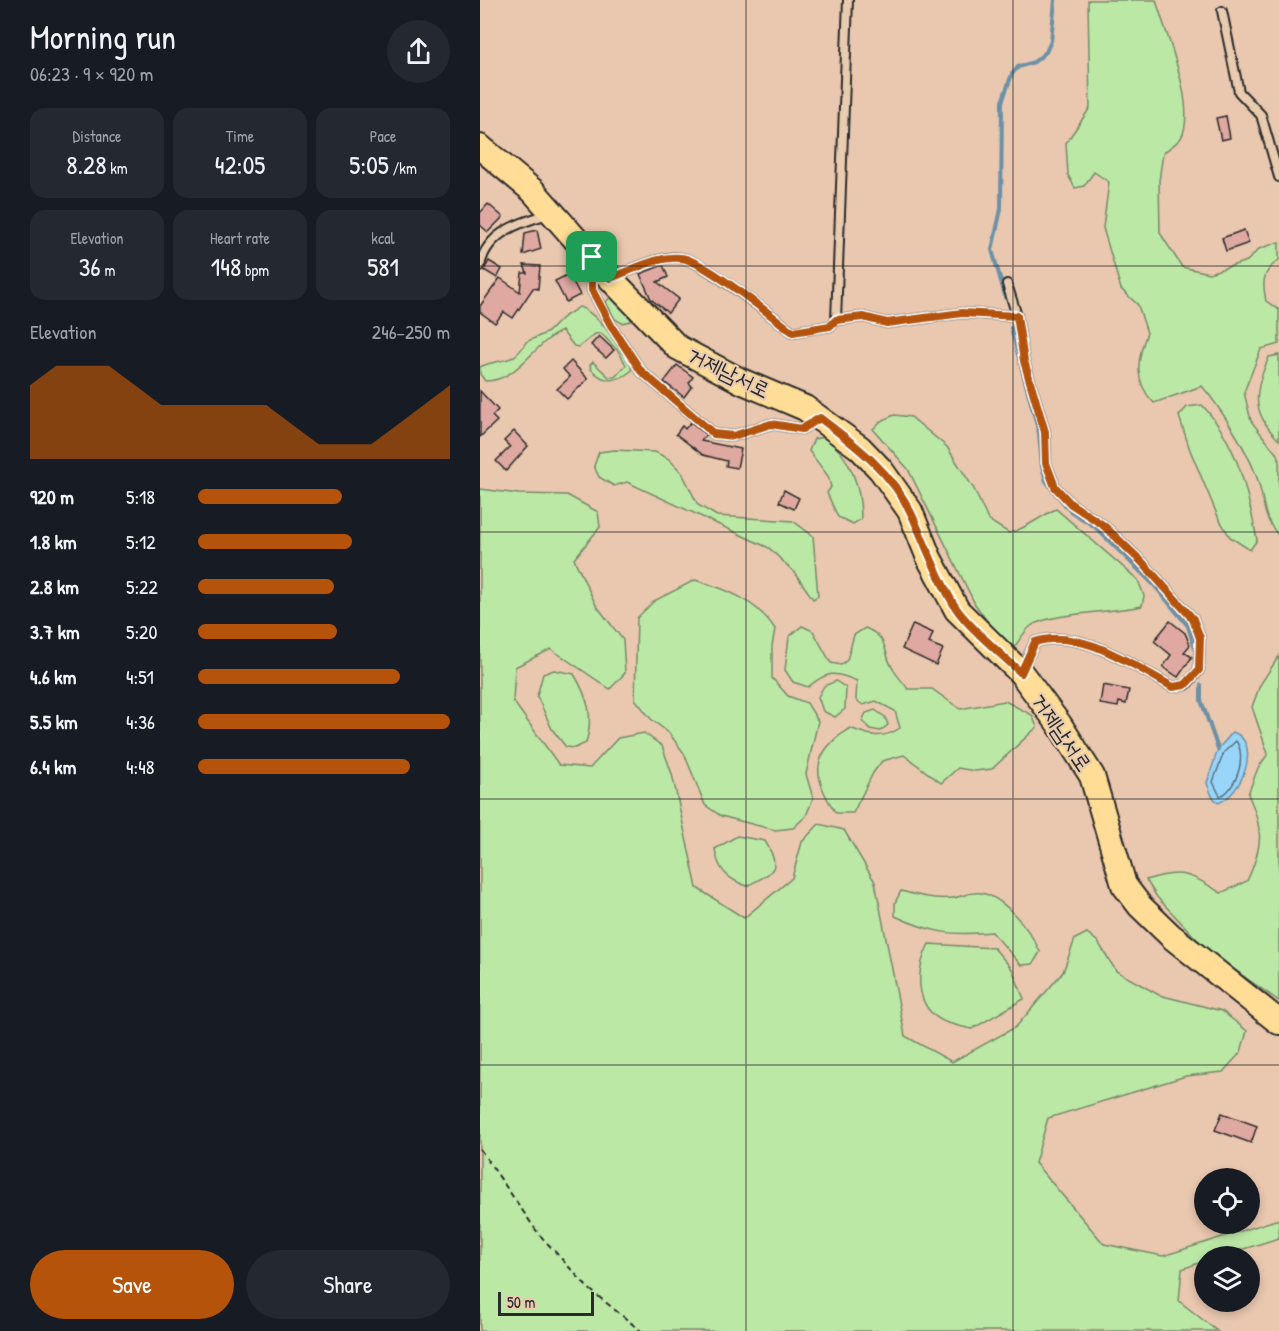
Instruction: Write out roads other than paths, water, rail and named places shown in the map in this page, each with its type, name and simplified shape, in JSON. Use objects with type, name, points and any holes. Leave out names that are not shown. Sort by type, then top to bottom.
[{"type":"main road","name":"거제남서로","points":[[480,147],[533,191],[610,278],[677,347],[741,381],[805,408],[860,448],[881,470],[910,512],[929,558],[957,610],[1021,673],[1059,724],[1092,776],[1124,885],[1140,906],[1171,936],[1279,1022]]},
{"type":"lane","points":[[836,320],[848,0]]},
{"type":"lane","points":[[1222,11],[1239,92],[1261,115],[1279,177]]},
{"type":"lane","points":[[480,266],[483,250],[512,226],[553,212]]},
{"type":"lane","points":[[592,257],[592,290],[613,329],[641,371],[714,434],[733,436],[771,424],[802,429],[820,418]]},
{"type":"lane","points":[[610,278],[669,258],[684,258],[721,279],[793,332],[830,326],[836,320],[863,317],[887,323],[962,313],[1017,316]]},
{"type":"lane","points":[[1007,284],[1017,316],[1024,361],[1045,432],[1046,463],[1055,487],[1071,504],[1103,525],[1142,562],[1193,619],[1200,638],[1201,656],[1199,670],[1194,677],[1185,685],[1173,687],[1094,648],[1049,638],[1035,642],[1021,673]]},
{"type":"water","points":[[1233,732],[1242,738],[1247,747],[1248,757],[1241,780],[1226,798],[1218,803],[1212,796],[1207,783],[1218,749]]},
{"type":"waterway","points":[[1006,299],[992,250],[1001,209],[1002,102],[1012,74],[1018,67],[1034,62],[1046,52],[1051,41],[1055,0]]},
{"type":"waterway","points":[[1011,328],[1039,433],[1046,481],[1070,511],[1094,526],[1154,585],[1188,626],[1195,649]]},
{"type":"waterway","points":[[1201,685],[1201,700],[1218,749]]}]
